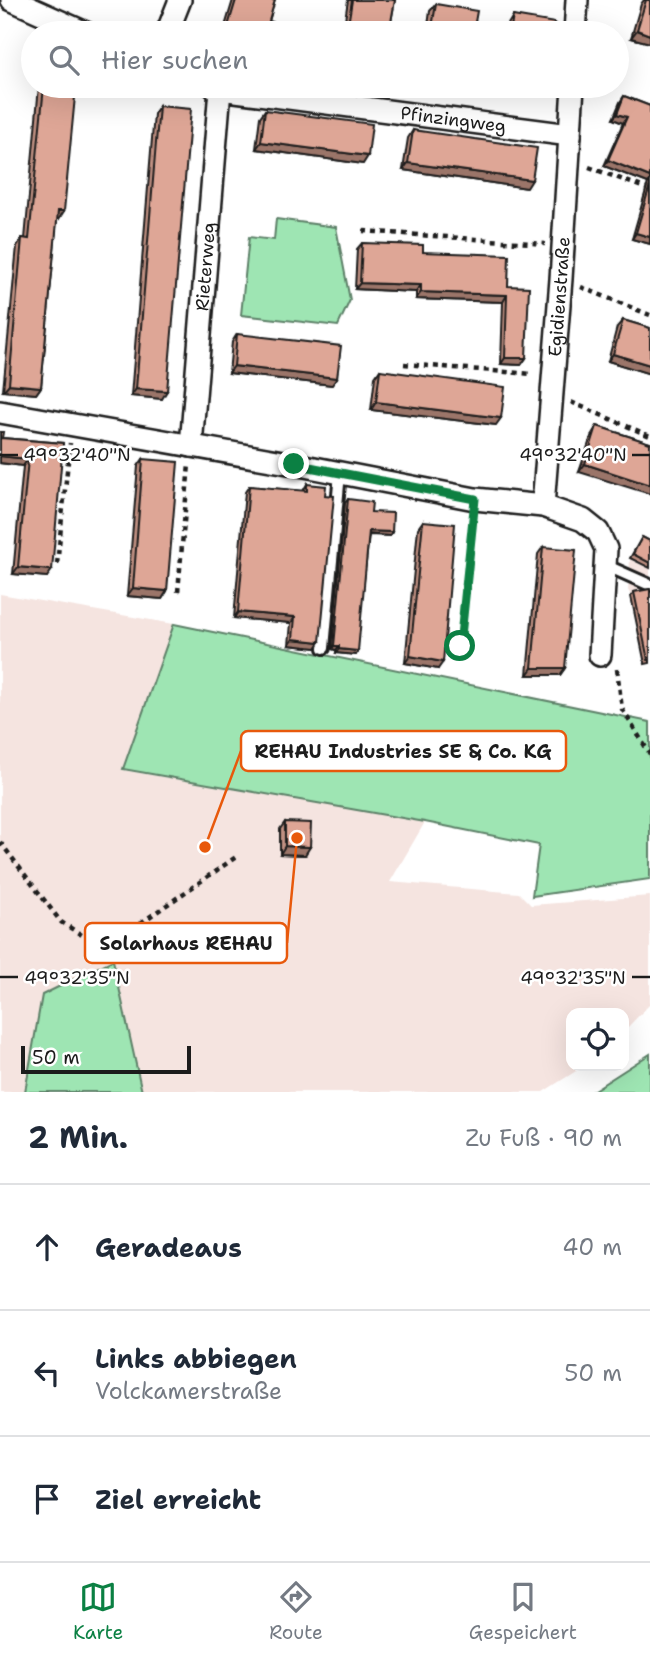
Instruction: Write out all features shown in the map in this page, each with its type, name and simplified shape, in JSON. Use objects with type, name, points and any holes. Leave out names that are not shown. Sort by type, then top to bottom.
[{"type":"street","points":[[12,0],[59,21]]},
{"type":"street","points":[[172,21],[180,0]]},
{"type":"street","points":[[575,21],[576,0]]},
{"type":"street","name":"Rieterweg","points":[[191,446],[216,98]]},
{"type":"street","name":"Pfinzingweg","points":[[298,98],[570,135]]},
{"type":"street","name":"Egidienstraße","points":[[543,506],[561,279],[572,98]]},
{"type":"street","points":[[0,412],[475,499],[543,506],[583,520],[598,532],[606,549],[600,655]]},
{"type":"lane","points":[[324,648],[340,473]]},
{"type":"lane","points":[[605,565],[650,585]]},
{"type":"path","points":[[569,159],[650,190]]},
{"type":"path","points":[[363,231],[563,245]]},
{"type":"path","points":[[561,279],[650,316]]},
{"type":"path","points":[[404,364],[553,384],[650,436]]},
{"type":"path","points":[[57,564],[72,425]]},
{"type":"path","points":[[178,593],[191,446]]},
{"type":"path","points":[[460,646],[475,499]]},
{"type":"path","points":[[600,655],[616,667],[622,709],[650,754]]},
{"type":"path","points":[[0,842],[61,922],[85,937],[106,942],[132,929],[236,857]]},
{"type":"shaded area","points":[[630,559],[650,569],[650,594],[631,596],[628,590]]},
{"type":"shaded area","points":[[0,594],[174,624],[123,770],[425,822],[390,882],[519,893],[531,905],[650,896],[650,1004],[629,1026],[629,1008],[566,1008],[566,1071],[576,1071],[543,1092],[142,1092],[113,961],[42,995],[25,1092],[0,1092]]},
{"type":"green space","points":[[276,219],[336,227],[350,300],[338,326],[241,315],[249,237],[274,240]]},
{"type":"green space","points":[[174,624],[650,722],[650,879],[532,896],[539,845],[425,822],[123,769]]},
{"type":"green space","points":[[113,960],[142,1092],[25,1092],[42,995]]},
{"type":"green space","points":[[650,1054],[650,1092],[591,1092],[624,1071],[629,1071],[629,1068]]},
{"type":"building","points":[[236,0],[275,0],[269,21],[230,21]]},
{"type":"building","points":[[352,0],[395,0],[391,21],[349,21]]},
{"type":"building","points":[[646,0],[650,0],[650,35],[637,30]]},
{"type":"building","points":[[436,4],[477,11],[475,21],[433,21]]},
{"type":"building","points":[[513,16],[543,21],[512,21]]},
{"type":"building","points":[[43,98],[75,98],[64,211],[58,211],[41,387],[9,384],[22,238],[29,239]]},
{"type":"building","points":[[623,98],[650,106],[650,177],[608,160],[627,117],[617,114]]},
{"type":"building","points":[[159,106],[191,109],[167,391],[136,389]]},
{"type":"building","points":[[265,110],[372,124],[368,156],[261,142]]},
{"type":"building","points":[[413,130],[537,148],[532,180],[408,163]]},
{"type":"building","points":[[650,185],[650,237],[636,233]]},
{"type":"building","points":[[362,243],[423,245],[423,252],[509,255],[508,286],[529,287],[526,358],[505,358],[507,295],[421,292],[421,285],[360,283]]},
{"type":"building","points":[[623,320],[650,328],[650,365],[613,354]]},
{"type":"building","points":[[237,334],[341,346],[337,378],[234,366]]},
{"type":"building","points":[[380,370],[505,387],[501,418],[376,402]]},
{"type":"building","points":[[597,426],[650,443],[650,485],[585,464]]},
{"type":"building","points":[[0,432],[3,432],[2,438],[63,443],[52,570],[18,567],[28,459],[0,456]]},
{"type":"building","points":[[143,459],[178,462],[167,591],[133,588]]},
{"type":"building","points":[[307,484],[326,486],[325,495],[334,496],[320,642],[293,639],[295,617],[238,612],[249,486],[307,491]]},
{"type":"building","points":[[348,499],[372,502],[371,512],[393,513],[392,532],[369,531],[358,651],[334,646]]},
{"type":"building","points":[[423,521],[455,524],[443,662],[410,656]]},
{"type":"building","points":[[642,537],[650,541],[650,563],[633,554]]},
{"type":"building","points":[[543,547],[576,550],[565,668],[532,668]]},
{"type":"building","points":[[650,589],[650,660],[648,660],[634,592]]},
{"type":"building","points":[[285,822],[311,823],[310,847],[285,846]]},
{"type":"place","name":"Solarhaus REHAU","points":[[297,838]]},
{"type":"place","name":"REHAU Industries SE & Co. KG","points":[[205,847]]},
{"type":"route","points":[[294,464],[475,499],[460,646]]}]
